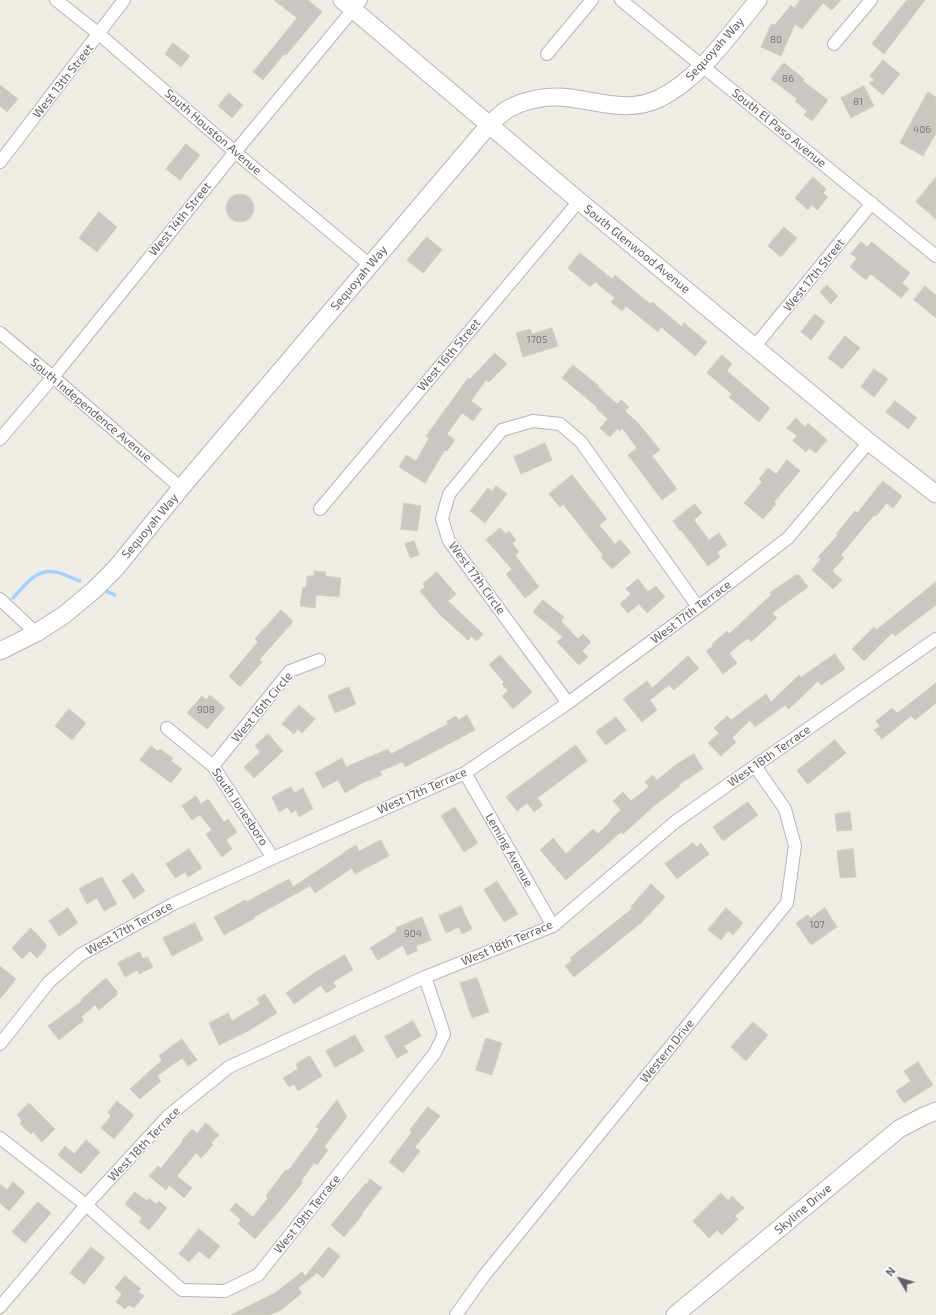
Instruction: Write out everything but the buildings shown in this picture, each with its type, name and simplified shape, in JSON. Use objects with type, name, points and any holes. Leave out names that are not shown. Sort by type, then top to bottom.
[{"type":"street","name":"South Houston Avenue","points":[[56,0],[99,34],[235,152],[370,265]]},
{"type":"street","name":"West 13th Street","points":[[0,162],[124,0]]},
{"type":"street","points":[[547,54],[592,0]]},
{"type":"street","name":"South El Paso Avenue","points":[[621,0],[936,256]]},
{"type":"street","name":"Sequoyah Way","points":[[0,651],[36,633],[64,615],[94,590],[116,568],[489,125],[508,109],[527,102],[549,97],[569,98],[620,106],[641,105],[659,99],[682,85],[702,66],[758,0]]},
{"type":"street","points":[[834,44],[871,0]]},
{"type":"street","name":"South Glenwood Avenue","points":[[352,3],[489,125],[579,202],[755,346],[869,442],[935,491]]},
{"type":"street","name":"West 14th Street","points":[[0,439],[53,377],[235,152],[352,3]]},
{"type":"street","name":"West 16th Street","points":[[320,509],[579,202]]},
{"type":"street","name":"West 17th Street","points":[[755,346],[872,203]]},
{"type":"street","name":"South Independence Avenue","points":[[0,333],[182,488]]},
{"type":"street","name":"West 17th Circle","points":[[568,703],[449,541],[442,519],[449,494],[502,430],[533,421],[560,424],[581,442],[698,607]]},
{"type":"street","name":"West 17th Terrace","points":[[0,1044],[49,982],[80,955],[173,904],[465,773],[568,703],[788,538],[869,442]]},
{"type":"street","points":[[0,599],[36,633]]},
{"type":"street","name":"West 18th Terrace","points":[[0,1307],[86,1204],[168,1116],[229,1067],[425,977],[553,926],[676,822],[936,639]]},
{"type":"street","name":"West 16th Circle","points":[[213,766],[290,671],[319,660]]},
{"type":"street","name":"South Jonesboro","points":[[168,728],[213,766],[273,858]]},
{"type":"street","name":"Western Drive","points":[[456,1315],[483,1277],[787,903],[795,846],[784,809],[755,766]]},
{"type":"street","name":"Leming Avenue","points":[[465,773],[553,926]]},
{"type":"street","name":"West 19th Terrace","points":[[86,1204],[182,1290],[225,1291],[258,1275],[435,1054],[444,1034],[425,977]]},
{"type":"street","name":"Skyline Drive","points":[[674,1315],[899,1129],[936,1111]]},
{"type":"street","points":[[0,1138],[86,1204]]},
{"type":"waterway","points":[[13,598],[37,575],[49,571],[80,581]]},
{"type":"waterway","points":[[106,591],[115,595]]}]
